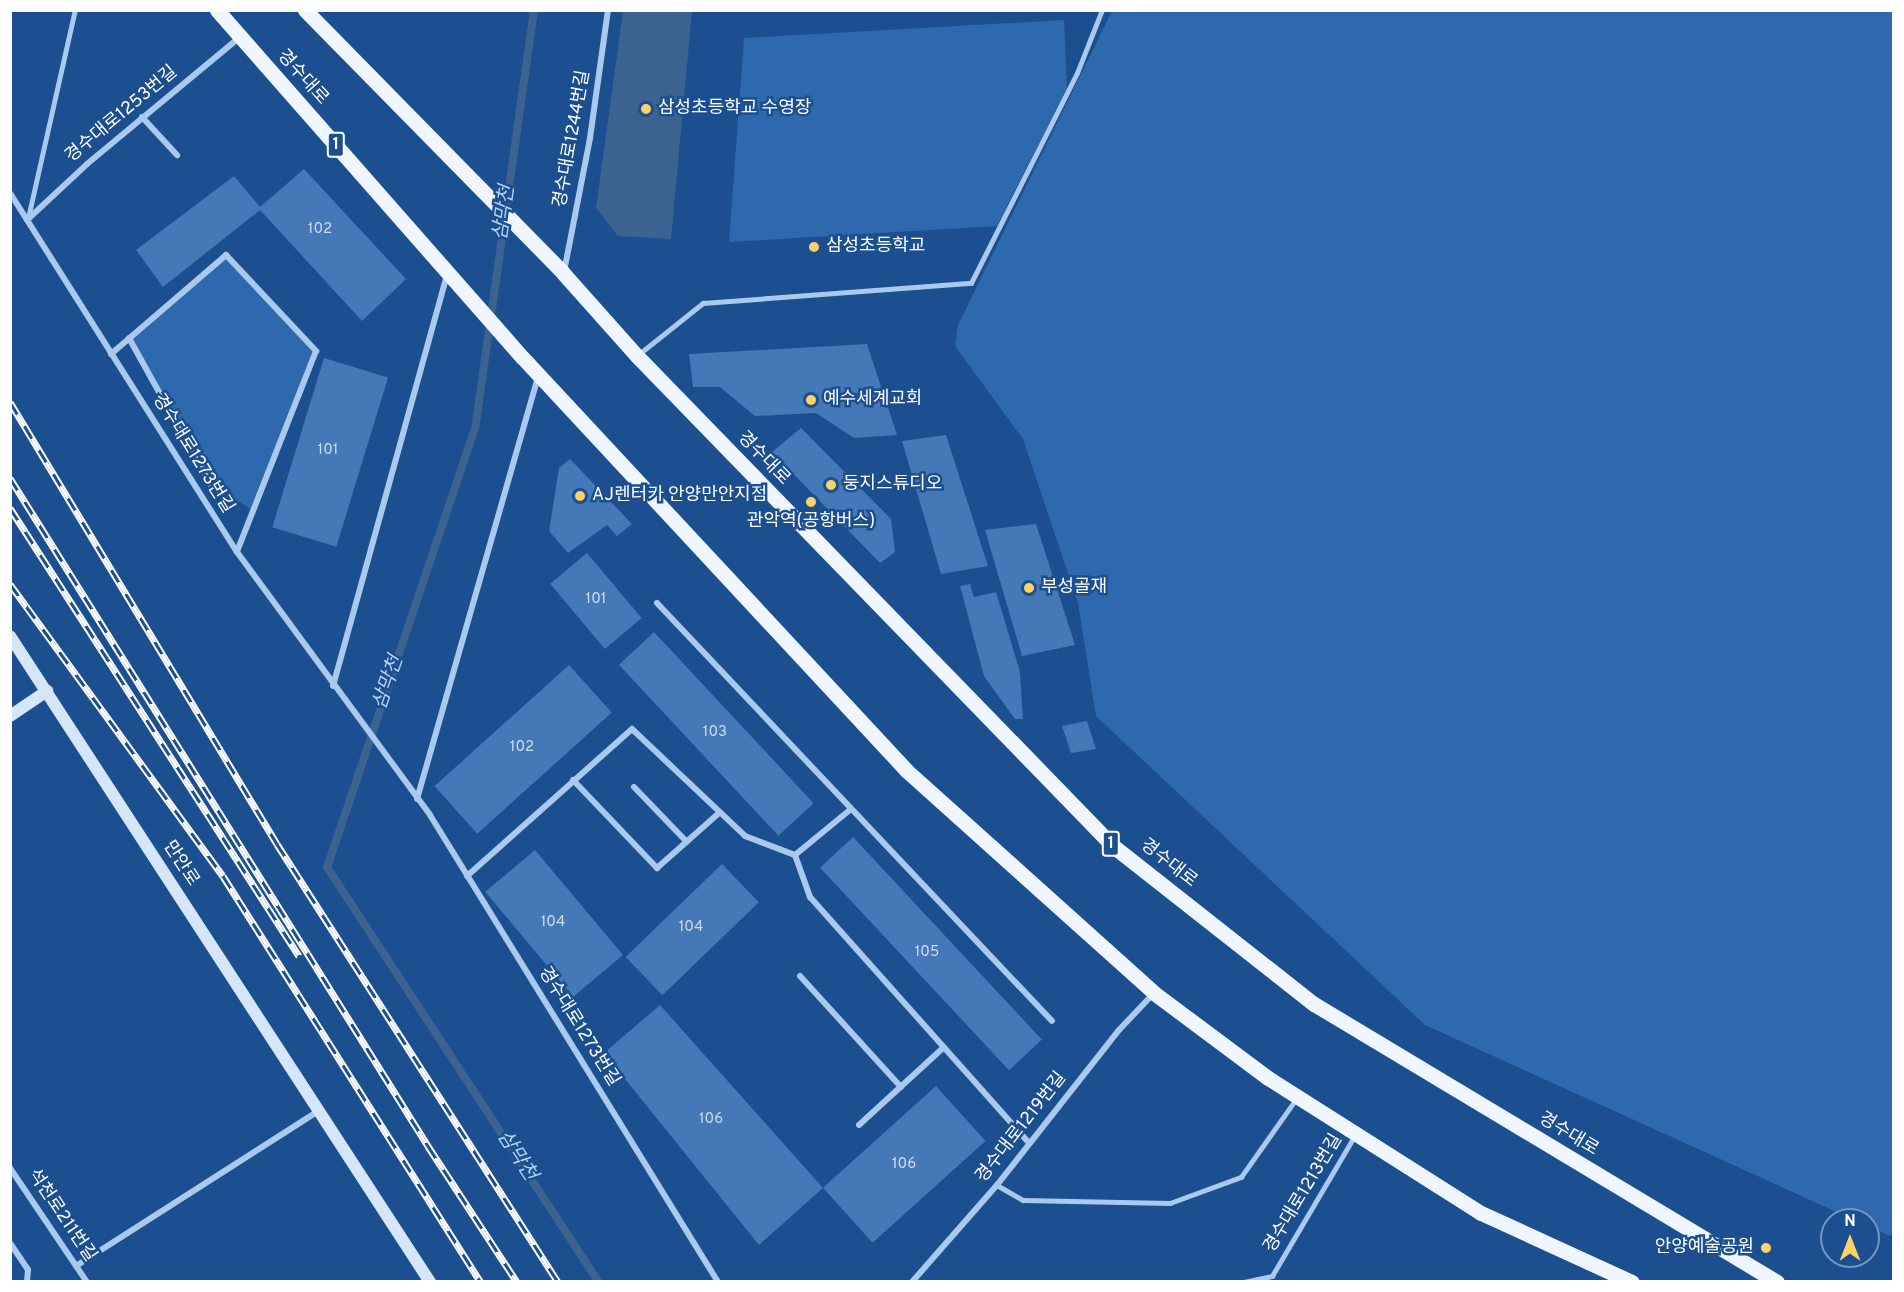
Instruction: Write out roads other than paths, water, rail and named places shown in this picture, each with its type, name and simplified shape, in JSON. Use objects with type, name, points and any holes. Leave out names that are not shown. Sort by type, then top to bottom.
[{"type":"main road","name":"경수대로","points":[[217,10],[451,276]]},
{"type":"main road","name":"1","points":[[305,10],[453,165],[563,273]]},
{"type":"main road","name":"경수대로","points":[[563,273],[637,356],[1113,846],[1314,1004],[1778,1280]]},
{"type":"main road","name":"1","points":[[451,276],[523,358],[907,771],[1154,993],[1298,1097],[1481,1213],[1632,1281]]},
{"type":"street","name":"경수대로1244번길","points":[[563,273],[590,138],[608,10]]},
{"type":"street","name":"경수대로1253번길","points":[[27,220],[142,117],[240,37]]},
{"type":"street","points":[[142,117],[177,155]]},
{"type":"street","name":"경수대로1273번길","points":[[10,193],[237,552],[341,698],[417,799],[718,1281]]},
{"type":"street","points":[[111,354],[226,255],[316,351],[237,552]]},
{"type":"street","points":[[333,686],[451,276]]},
{"type":"street","points":[[129,338],[210,484]]},
{"type":"street","points":[[417,799],[538,374]]},
{"type":"street","points":[[657,603],[1052,1021]]},
{"type":"street","name":"만안로","points":[[10,636],[430,1281]]},
{"type":"street","points":[[10,716],[47,691]]},
{"type":"street","points":[[467,876],[632,729],[745,836],[795,855],[810,897],[1028,1142]]},
{"type":"street","points":[[573,780],[657,868],[720,812]]},
{"type":"street","points":[[633,787],[687,842]]},
{"type":"street","points":[[795,855],[851,809]]},
{"type":"street","points":[[800,976],[901,1087]]},
{"type":"street","name":"경수대로1219번길","points":[[912,1281],[997,1185],[1028,1142],[1154,993]]},
{"type":"street","points":[[859,1125],[944,1047]]},
{"type":"street","points":[[76,1266],[319,1111]]},
{"type":"street","name":"석천로211번길","points":[[10,1168],[87,1281]]},
{"type":"street","points":[[10,1242],[28,1270],[27,1281]]},
{"type":"lane","points":[[27,220],[75,10]]},
{"type":"lane","points":[[637,356],[703,303],[971,283],[1077,73],[1102,10]]},
{"type":"lane","points":[[997,1185],[1023,1200],[1170,1203],[1241,1177],[1298,1097]]},
{"type":"lane","name":"경수대로1213번길","points":[[1244,1281],[1272,1275],[1356,1133]]},
{"type":"waterway","name":"삼막천","points":[[534,10],[476,425],[327,867],[599,1282]]},
{"type":"railway","points":[[10,402],[277,844],[558,1282]]},
{"type":"railway","points":[[10,478],[428,1146],[517,1282]]},
{"type":"railway","points":[[10,508],[299,956]]},
{"type":"railway","points":[[10,584],[223,876],[481,1282]]},
{"type":"place","name":"삼성초등학교 수영장","points":[[646,109]]},
{"type":"place","name":"삼성초등학교","points":[[814,247]]},
{"type":"place","name":"예수세계교회","points":[[811,400]]},
{"type":"place","name":"둥지스튜디오","points":[[831,485]]},
{"type":"place","name":"AJ렌터카 안양만안지점","points":[[580,496]]},
{"type":"place","name":"관악역(공항버스)","points":[[811,502]]},
{"type":"place","name":"부성골재","points":[[1029,588]]},
{"type":"place","name":"안양예술공원","points":[[1766,1248]]}]
